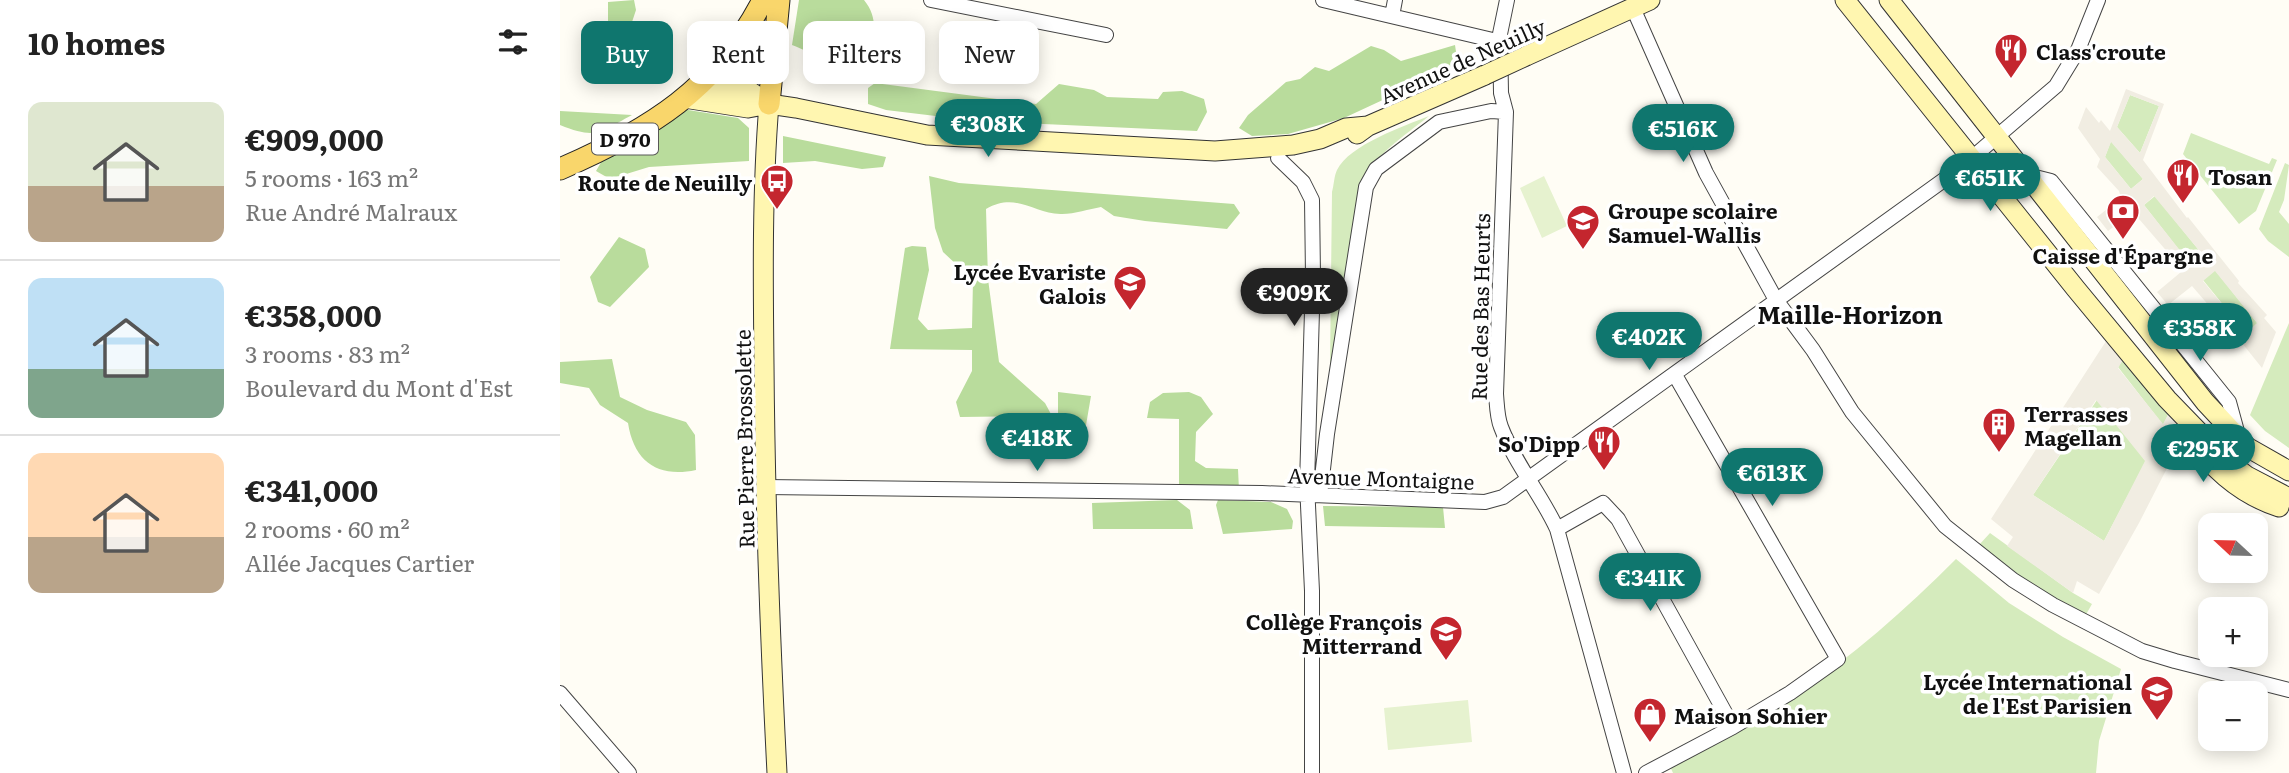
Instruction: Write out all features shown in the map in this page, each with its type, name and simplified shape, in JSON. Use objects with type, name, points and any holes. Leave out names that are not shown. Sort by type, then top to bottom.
[{"type":"main road","name":"D 970","points":[[750,21],[762,0]]},
{"type":"main road","points":[[769,104],[779,0]]},
{"type":"main road","points":[[1845,0],[2076,289],[2168,399],[2226,460],[2247,476],[2289,498]]},
{"type":"main road","points":[[1889,0],[2154,337],[2239,440],[2289,471]]},
{"type":"main road","name":"Avenue de Neuilly","points":[[1215,151],[1246,158],[1278,158],[1325,150],[1350,139],[1368,126],[1642,4]]},
{"type":"main road","name":"D 970","points":[[560,169],[633,135],[701,84]]},
{"type":"main road","name":"Avenue de Neuilly","points":[[701,84],[751,92],[769,104]]},
{"type":"main road","name":"Avenue de Neuilly","points":[[684,98],[748,108],[769,104],[927,135],[1215,151],[1293,145],[1320,139],[1346,128],[1368,126]]},
{"type":"main road","name":"Rue Pierre Brossolette","points":[[769,104],[765,144],[763,296],[765,486],[777,773]]},
{"type":"main road","points":[[2168,399],[2196,447],[2211,464],[2248,492],[2289,510]]},
{"type":"street","points":[[932,0],[1106,34]]},
{"type":"street","points":[[1323,0],[1501,42]]},
{"type":"street","points":[[1392,16],[1395,0]]},
{"type":"street","name":"Rue des Bas Heurts","points":[[1507,0],[1501,42],[1501,93],[1506,111],[1496,394],[1500,424],[1514,454],[1548,507],[1557,529],[1624,773]]},
{"type":"street","name":"Avenue Montaigne","points":[[765,486],[1314,495],[1485,502],[1503,497],[1972,158],[2056,86],[2078,50],[2098,0]]},
{"type":"street","points":[[1642,4],[1706,173],[1776,300],[1813,350],[1852,412],[1945,526],[2013,580],[2053,605],[2142,650],[2188,665],[2289,690]]},
{"type":"street","points":[[1314,495],[1327,434],[1366,187],[1370,177],[1376,169],[1439,122],[1491,111],[1506,111]]},
{"type":"street","points":[[1278,158],[1303,182],[1312,200],[1312,773]]},
{"type":"street","points":[[1646,773],[1733,727],[1790,693],[1838,659],[1675,375]]},
{"type":"street","points":[[1557,529],[1603,503],[1618,519],[1733,727]]},
{"type":"street","points":[[560,693],[629,773]]},
{"type":"green space","points":[[634,0],[636,10],[632,21],[608,21],[608,2]]},
{"type":"green space","points":[[799,0],[864,0],[873,17],[874,21],[803,21],[803,50],[792,45]]},
{"type":"green space","points":[[1455,45],[1458,65],[1344,118],[1288,134],[1252,136],[1239,128],[1248,115],[1286,82],[1300,79],[1315,67],[1329,71],[1371,46],[1384,50],[1401,61]]},
{"type":"green space","points":[[874,84],[883,84],[1036,104],[1059,84],[1094,90],[1107,97],[1158,99],[1163,92],[1182,91],[1204,99],[1207,112],[1197,131],[977,121],[886,110],[868,104],[868,88]]},
{"type":"green space","points":[[2130,95],[2159,106],[2140,153],[2117,127]]},
{"type":"green space","points":[[682,109],[738,118],[749,128],[749,161],[649,167],[610,179],[596,171],[603,159]]},
{"type":"green space","points":[[560,111],[632,115],[605,130],[591,133],[560,125]]},
{"type":"green space","points":[[1429,116],[1381,156],[1359,186],[1330,367],[1332,192],[1336,172],[1353,152],[1392,131]]},
{"type":"green space","points":[[2191,133],[2269,164],[2272,158],[2277,160],[2256,211],[2239,224],[2183,154]]},
{"type":"green space","points":[[783,136],[886,157],[883,167],[862,169],[815,161],[783,163]]},
{"type":"green space","points":[[2111,141],[2143,179],[2131,189],[2105,157]]},
{"type":"green space","points":[[2285,163],[2289,165],[2284,200],[2279,212],[2289,224],[2289,257],[2268,241],[2259,229]]},
{"type":"green space","points":[[929,176],[959,183],[1234,204],[1240,213],[1227,229],[1114,216],[1101,207],[1062,214],[1007,202],[986,209],[988,279],[999,362],[1045,403],[1052,416],[960,417],[956,402],[972,371],[972,350],[890,349],[905,248],[912,246],[926,247],[929,270],[918,319],[928,330],[972,328],[973,280],[943,252],[935,228]]},
{"type":"green space","points":[[1544,176],[1567,226],[1542,238],[1520,188]]},
{"type":"green space","points":[[2155,196],[2202,254],[2190,264],[2144,205]]},
{"type":"green space","points":[[619,237],[645,249],[649,267],[610,307],[598,302],[590,277]]},
{"type":"green space","points":[[2215,270],[2258,324],[2246,333],[2203,280]]},
{"type":"green space","points":[[2289,323],[2289,448],[2265,431],[2250,415]]},
{"type":"green space","points":[[2124,358],[2169,413],[2163,425],[2118,367]]},
{"type":"green space","points":[[612,359],[620,397],[647,410],[686,422],[695,435],[696,470],[670,472],[650,464],[636,448],[628,423],[600,405],[589,388],[560,383],[560,362]]},
{"type":"green space","points":[[1058,392],[1091,396],[1085,431],[1076,450],[1067,449],[1058,432]]},
{"type":"green space","points":[[1189,392],[1201,397],[1213,414],[1196,432],[1195,461],[1206,468],[1238,469],[1239,490],[1179,487],[1179,419],[1147,418],[1150,402],[1163,393]]},
{"type":"green space","points":[[2097,400],[2146,461],[2104,541],[2033,495]]},
{"type":"green space","points":[[1177,500],[1190,510],[1193,529],[1093,529],[1092,503]]},
{"type":"green space","points":[[1218,500],[1271,502],[1287,509],[1293,521],[1292,529],[1223,534],[1216,505]]},
{"type":"green space","points":[[1323,506],[1443,507],[1445,528],[1325,526]]},
{"type":"green space","points":[[1990,533],[2092,604],[2084,618],[2039,590],[1979,545]]},
{"type":"green space","points":[[1956,559],[2009,603],[2121,669],[2099,741],[2096,773],[1673,773],[1669,764],[1777,706],[1836,666],[1898,615]]},
{"type":"green space","points":[[1468,700],[1472,742],[1388,750],[1384,708]]},
{"type":"shaded area","points":[[2126,89],[2164,104],[2143,160],[2238,283],[2267,315],[2264,318],[2276,332],[2262,368],[2242,343],[2239,345],[2192,286],[2168,305],[2157,292],[2181,272],[2133,212],[2108,231],[2097,217],[2121,198],[2119,191],[2097,167],[2100,159],[2078,128],[2086,107],[2099,123],[2101,120],[2110,131]],"holes":[[[2130,95],[2159,106],[2140,153],[2117,127]],[[2111,142],[2143,179],[2131,189],[2105,157]],[[2154,196],[2202,254],[2190,263],[2144,205]],[[2215,271],[2257,323],[2246,333],[2203,281]]]},
{"type":"shaded area","points":[[2108,338],[2124,358],[2118,368],[2163,424],[2169,413],[2184,435],[2099,594],[2077,581],[2073,593],[2007,546],[2013,537],[1991,519]],"holes":[[[2096,400],[2145,461],[2104,541],[2033,495]]]},
{"type":"place","name":"Class'croute","points":[[2011,80]]},
{"type":"place","name":"Tosan","points":[[2183,205]]},
{"type":"place","name":"Route de Neuilly","points":[[777,211]]},
{"type":"place","name":"Caisse d'Épargne","points":[[2123,241]]},
{"type":"place","name":"Groupe scolaire Samuel-Wallis","points":[[1583,251]]},
{"type":"place","name":"Lycée Evariste Galois","points":[[1130,312]]},
{"type":"place","name":"Terrasses Magellan","points":[[1999,454]]},
{"type":"place","name":"So'Dipp","points":[[1604,472]]},
{"type":"place","name":"Collège François Mitterrand","points":[[1446,662]]},
{"type":"place","name":"Lycée International de l'Est Parisien","points":[[2157,722]]},
{"type":"place","name":"Maison Sohier","points":[[1650,744]]},
{"type":"district","name":"Maille-Horizon","points":[[1850,313]]}]
